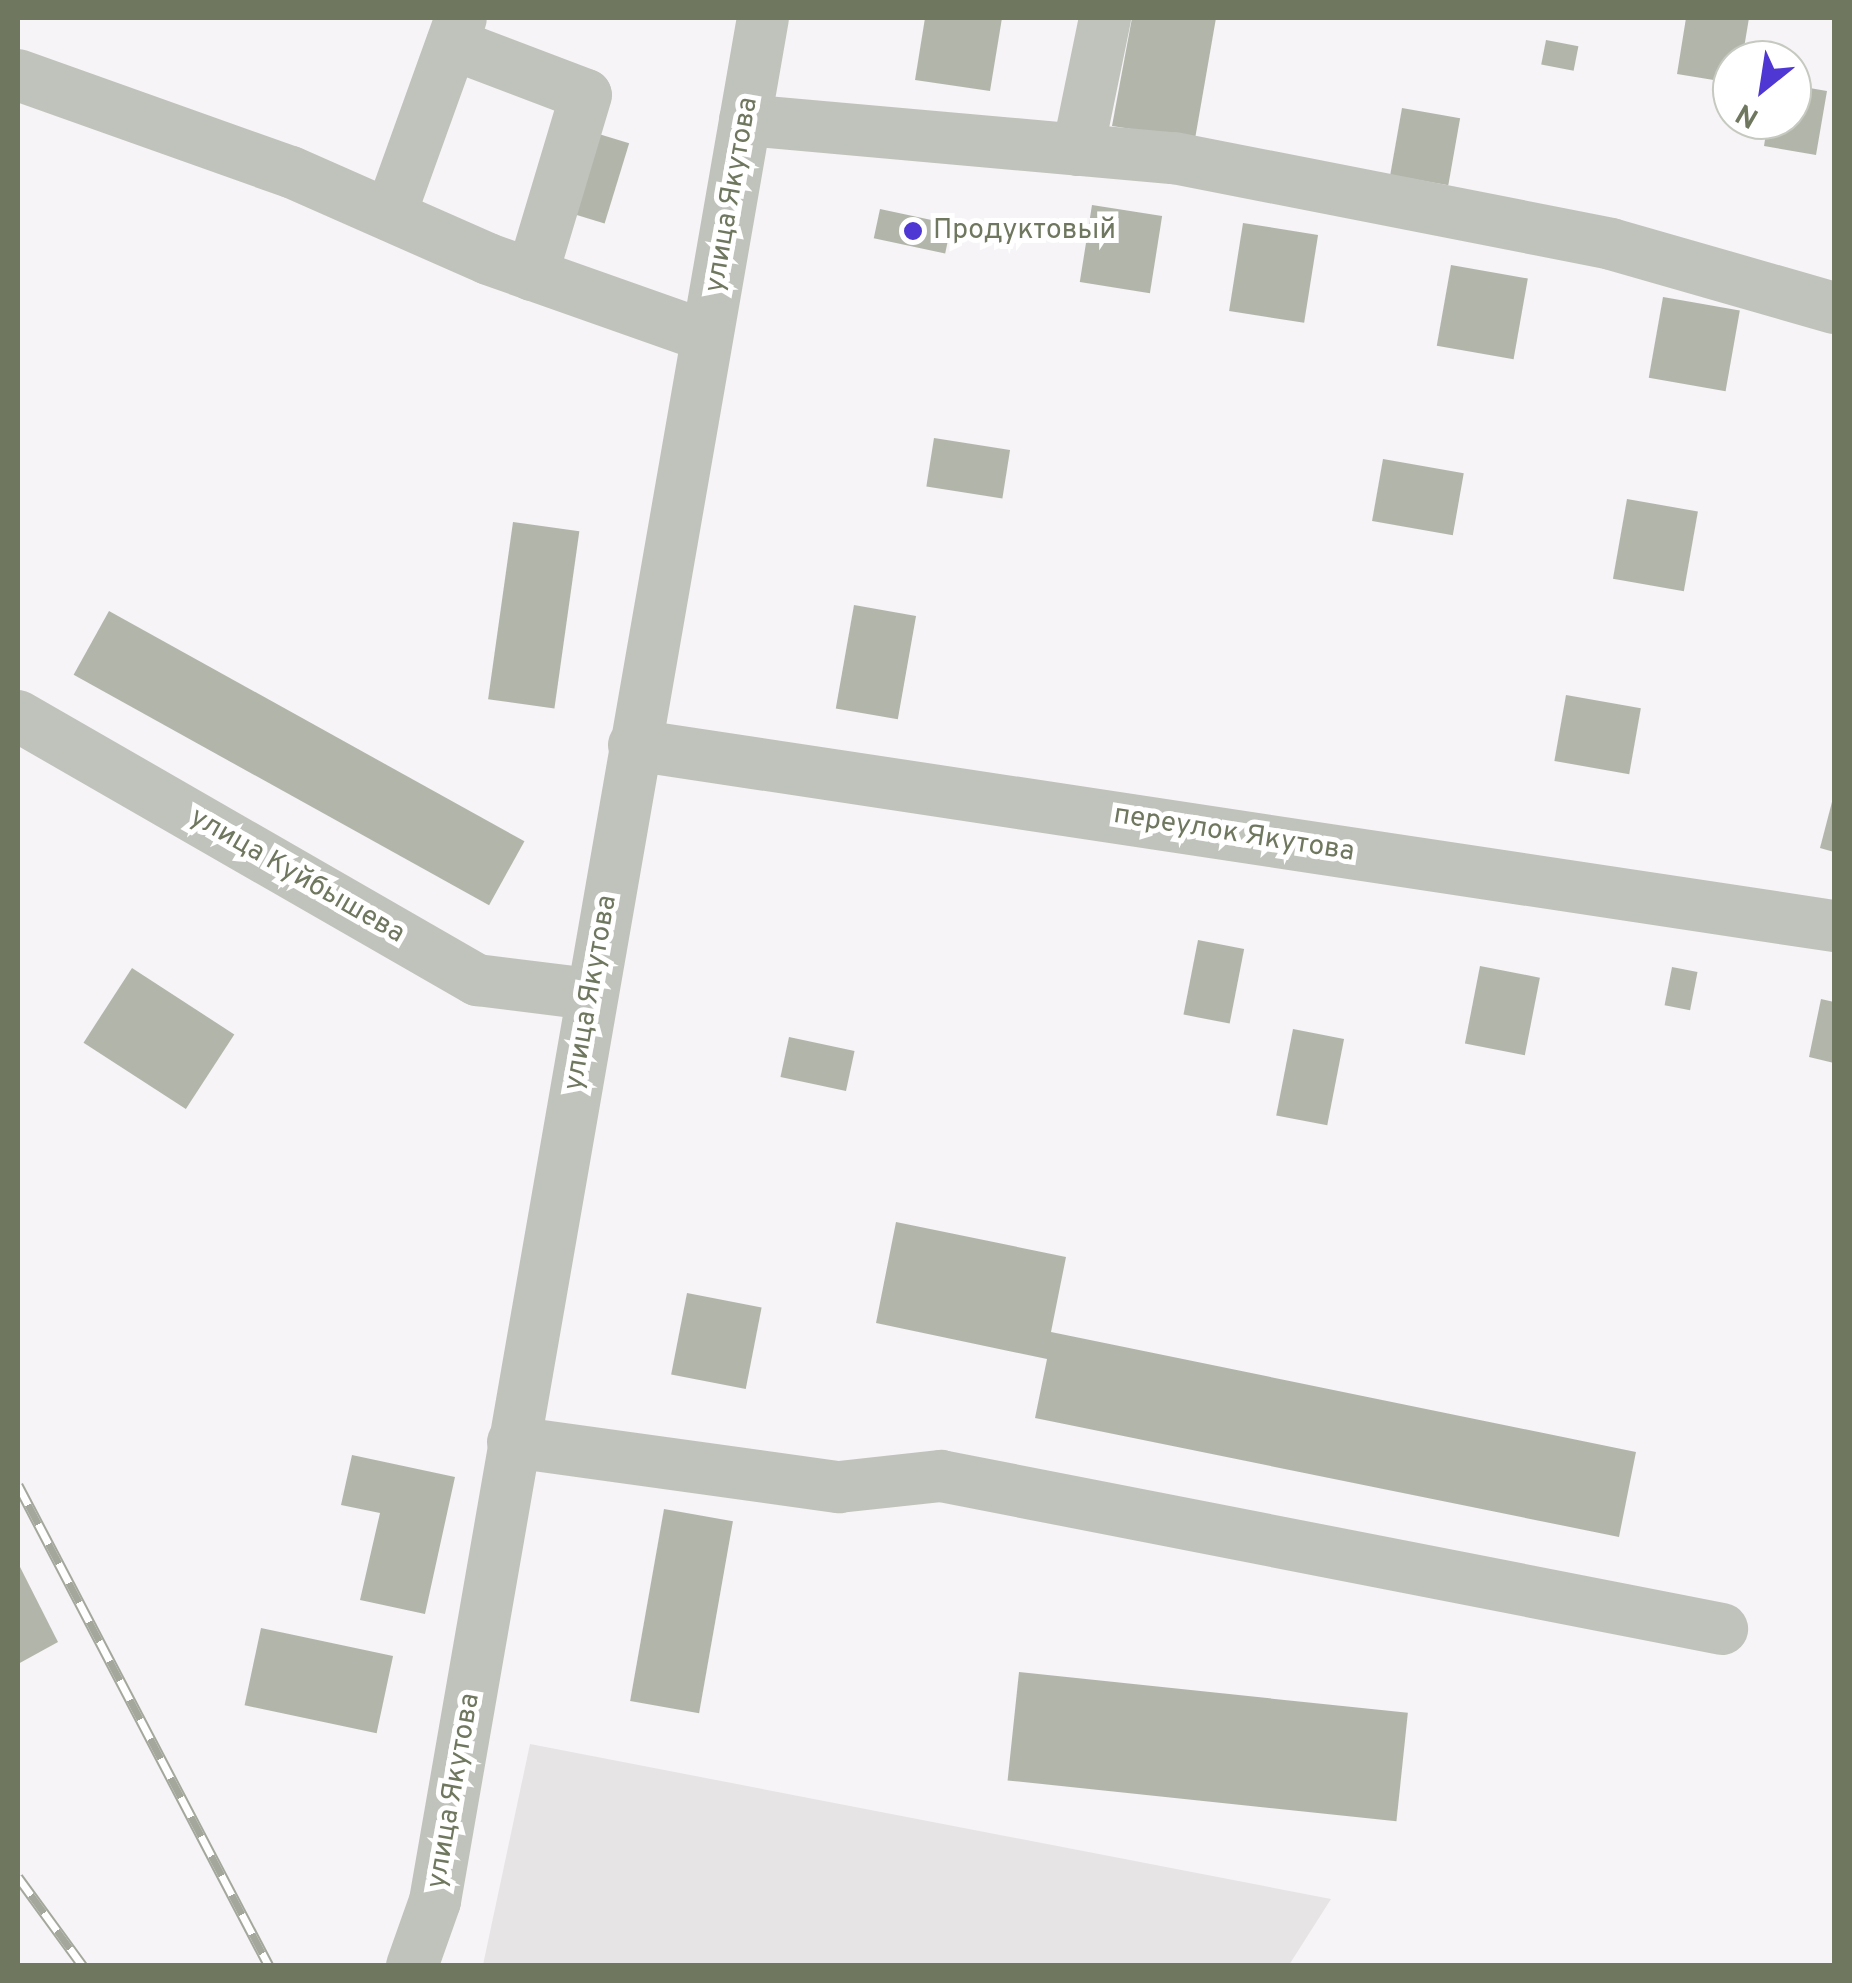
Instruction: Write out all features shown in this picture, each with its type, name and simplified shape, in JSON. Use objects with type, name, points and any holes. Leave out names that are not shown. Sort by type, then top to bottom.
[{"type":"street","name":"улица Якутова","points":[[412,1966],[435,1901],[763,18]]},
{"type":"street","points":[[1078,150],[1105,18]]},
{"type":"street","points":[[390,216],[456,31],[586,95],[532,275]]},
{"type":"street","points":[[18,75],[291,172],[532,275],[706,336]]},
{"type":"street","points":[[745,120],[1174,158],[1610,244],[1834,308]]},
{"type":"street","name":"улица Куйбышева","points":[[18,716],[477,980],[590,994]]},
{"type":"street","name":"переулок Якутова","points":[[634,744],[1834,926]]},
{"type":"street","points":[[514,1442],[839,1487],[942,1476],[1722,1629]]},
{"type":"shaded area","points":[[530,1744],[1331,1899],[1289,1965],[483,1965]]},
{"type":"building","points":[[925,18],[1002,18],[990,91],[915,80]]},
{"type":"building","points":[[1132,18],[1216,18],[1195,139],[1112,126]]},
{"type":"building","points":[[1686,18],[1749,18],[1745,40],[1712,40],[1712,80],[1677,74]]},
{"type":"building","points":[[1546,40],[1578,46],[1574,71],[1541,65]]},
{"type":"building","points":[[1812,88],[1827,91],[1816,155],[1764,146],[1765,140],[1812,140]]},
{"type":"building","points":[[1402,108],[1460,118],[1448,185],[1390,175]]},
{"type":"building","points":[[589,131],[629,143],[605,224],[564,211]]},
{"type":"building","points":[[1092,205],[1162,216],[1150,293],[1080,282]]},
{"type":"building","name":"Продуктовый","points":[[880,209],[951,224],[945,254],[874,238]]},
{"type":"building","points":[[1243,223],[1318,235],[1304,323],[1229,311]]},
{"type":"building","points":[[1451,265],[1528,279],[1514,359],[1437,346]]},
{"type":"building","points":[[1663,297],[1740,311],[1726,391],[1649,378]]},
{"type":"building","points":[[934,438],[1010,450],[1002,498],[926,486]]},
{"type":"building","points":[[1383,459],[1464,473],[1453,535],[1372,521]]},
{"type":"building","points":[[1627,499],[1698,512],[1684,591],[1613,579]]},
{"type":"building","points":[[513,522],[579,531],[554,709],[488,699]]},
{"type":"building","points":[[854,605],[916,616],[898,719],[836,708]]},
{"type":"building","points":[[109,611],[524,841],[489,905],[74,675]]},
{"type":"building","points":[[1566,695],[1641,708],[1629,774],[1554,761]]},
{"type":"building","points":[[1834,799],[1834,852],[1820,848]]},
{"type":"building","points":[[1198,940],[1244,949],[1230,1024],[1183,1015]]},
{"type":"building","points":[[1480,966],[1540,978],[1525,1055],[1465,1044]]},
{"type":"building","points":[[1672,967],[1698,972],[1690,1010],[1665,1005]]},
{"type":"building","points":[[132,968],[234,1034],[186,1109],[84,1043]]},
{"type":"building","points":[[1821,999],[1834,1002],[1834,1063],[1809,1057]]},
{"type":"building","points":[[1293,1029],[1344,1039],[1327,1125],[1276,1115]]},
{"type":"building","points":[[789,1037],[855,1051],[846,1091],[780,1077]]},
{"type":"building","points":[[896,1222],[1066,1257],[1051,1332],[1636,1452],[1619,1537],[1035,1418],[1047,1359],[876,1323]]},
{"type":"building","points":[[687,1293],[762,1308],[746,1389],[671,1374]]},
{"type":"building","points":[[352,1455],[455,1477],[425,1614],[360,1600],[380,1513],[341,1505]]},
{"type":"building","points":[[664,1509],[733,1521],[699,1713],[630,1701]]},
{"type":"building","points":[[18,1563],[58,1642],[18,1664]]},
{"type":"building","points":[[261,1628],[393,1656],[377,1733],[245,1705]]},
{"type":"building","points":[[1019,1672],[1408,1713],[1396,1821],[1008,1780]]},
{"type":"railway","points":[[18,1485],[269,1966]]},
{"type":"railway","points":[[18,1877],[83,1966]]},
{"type":"place","name":"Продуктовый","points":[[913,231]]}]
